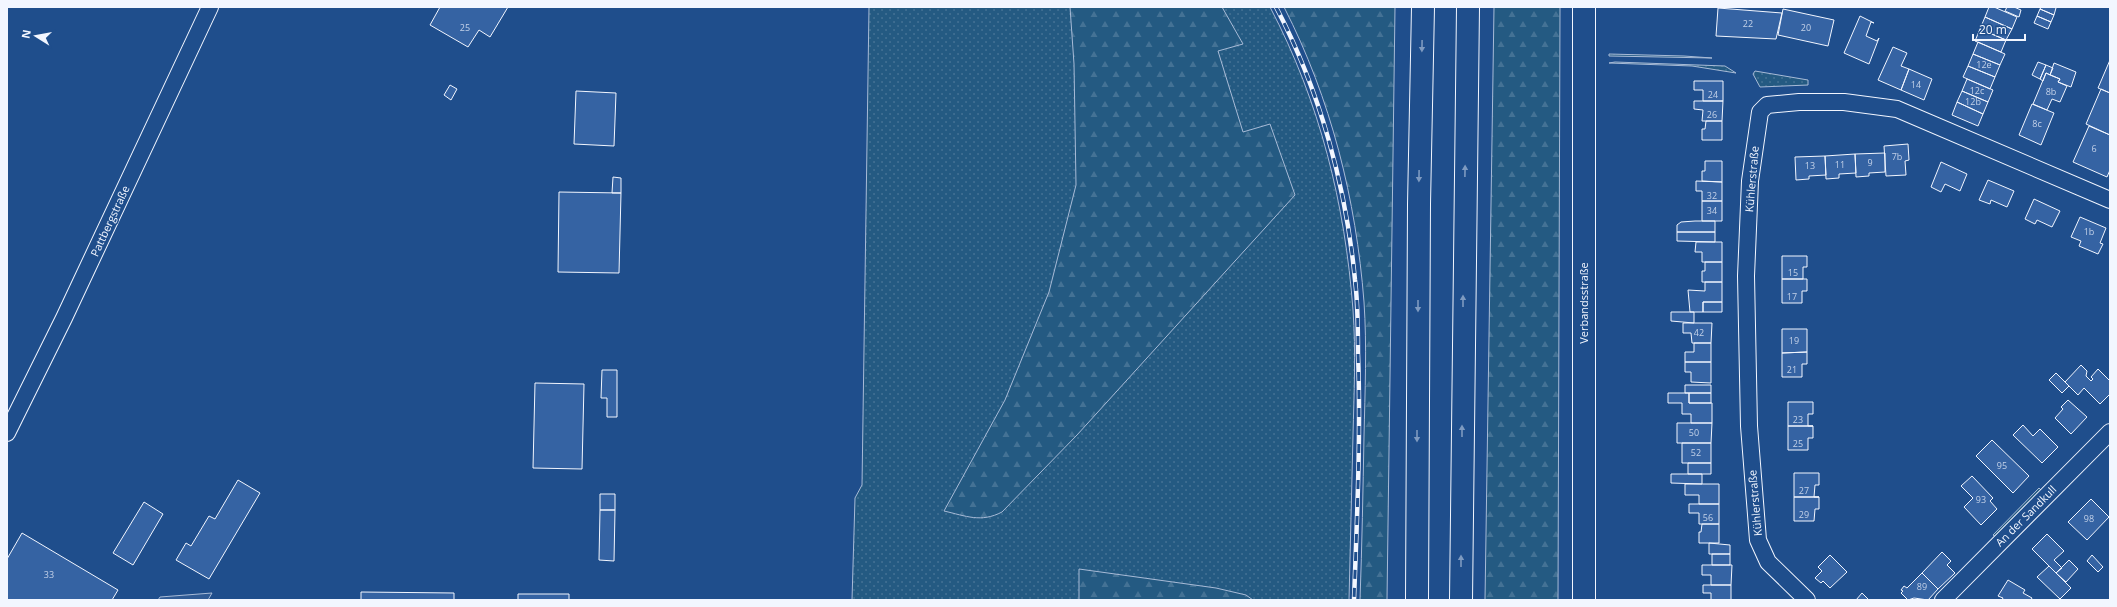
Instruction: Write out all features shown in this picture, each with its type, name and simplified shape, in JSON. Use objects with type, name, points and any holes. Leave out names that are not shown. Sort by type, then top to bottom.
[{"type":"main road","points":[[1416,600],[1419,204],[1423,7]]},
{"type":"main road","points":[[1461,600],[1468,7]]},
{"type":"main road","name":"Verbandsstraße","points":[[1584,7],[1584,600]]},
{"type":"street","name":"Pattbergstraße","points":[[7,433],[64,318],[210,7]]},
{"type":"street","name":"Kühlerstraße","points":[[1807,600],[1768,562],[1758,540],[1749,426],[1746,276],[1750,181],[1760,112],[1767,105],[1799,102],[1844,102],[1897,109],[2110,200]]},
{"type":"street","name":"An der Sandkull","points":[[1943,600],[2110,432]]},
{"type":"green space","points":[[869,7],[1270,7],[1288,43],[1316,117],[1327,154],[1344,231],[1353,310],[1355,357],[1349,600],[852,600],[855,498],[862,485]]},
{"type":"green space","points":[[1070,7],[1222,7],[1243,44],[1218,51],[1243,132],[1270,124],[1295,195],[1077,435],[1002,512],[987,517],[973,518],[944,511],[1005,400],[1049,292],[1076,185],[1074,64]]},
{"type":"green space","points":[[1284,7],[1395,7],[1387,600],[1360,600],[1365,335],[1364,302],[1355,225],[1339,150],[1328,114],[1301,42]]},
{"type":"green space","points":[[1494,7],[1560,7],[1558,600],[1485,600]]},
{"type":"green space","points":[[1609,54],[1684,56],[1712,58],[1609,56]]},
{"type":"green space","points":[[1609,63],[1725,66],[1736,73],[1692,66]]},
{"type":"green space","points":[[1755,71],[1808,80],[1808,85],[1760,87],[1753,74]]},
{"type":"green space","points":[[2039,488],[2043,492],[1997,538],[1993,535]]},
{"type":"green space","points":[[1079,569],[1216,588],[1246,595],[1253,600],[1079,600]]},
{"type":"shaded area","points":[[212,593],[208,600],[158,600],[160,597]]},
{"type":"building","points":[[440,7],[508,7],[490,37],[479,30],[468,47],[430,25]]},
{"type":"building","points":[[1989,7],[1994,7],[2017,17],[2012,29],[1985,17]]},
{"type":"building","points":[[2007,7],[2014,7],[2021,10],[2019,17],[2005,11]]},
{"type":"building","points":[[2041,7],[2056,8],[2054,15],[2040,9]]},
{"type":"building","points":[[1718,8],[1782,13],[1776,39],[1716,36]]},
{"type":"building","points":[[1783,9],[1834,20],[1828,46],[1778,35]]},
{"type":"building","points":[[2040,9],[2054,15],[2051,22],[2037,16]]},
{"type":"building","points":[[1860,16],[1874,23],[1871,22],[1866,36],[1877,41],[1879,38],[1869,64],[1844,53]]},
{"type":"building","points":[[2037,16],[2051,22],[2048,29],[2034,23]]},
{"type":"building","points":[[1985,17],[2012,29],[2006,40],[1980,29]]},
{"type":"building","points":[[1980,29],[2006,40],[2001,52],[1975,41]]},
{"type":"building","points":[[1978,42],[2005,54],[2000,65],[1973,54]]},
{"type":"building","points":[[1893,47],[1907,53],[1901,66],[1909,69],[1901,90],[1878,80]]},
{"type":"building","points":[[1973,54],[2000,65],[1995,77],[1968,66]]},
{"type":"building","points":[[2110,60],[2110,93],[2098,88]]},
{"type":"building","points":[[2038,62],[2046,65],[2040,79],[2032,75]]},
{"type":"building","points":[[2054,63],[2076,72],[2071,87],[2058,82],[2060,79],[2050,75]]},
{"type":"building","points":[[2046,65],[2053,68],[2050,75],[2046,73],[2043,81],[2040,79]]},
{"type":"building","points":[[1968,66],[1995,77],[1990,89],[1963,77]]},
{"type":"building","points":[[1909,69],[1932,79],[1924,100],[1901,90]]},
{"type":"building","points":[[2046,73],[2060,79],[2058,82],[2067,86],[2060,102],[2052,99],[2047,110],[2033,104]]},
{"type":"building","points":[[1967,79],[1993,90],[1988,102],[1962,91]]},
{"type":"building","points":[[1694,81],[1723,81],[1723,101],[1703,101],[1703,90],[1694,90]]},
{"type":"building","points":[[450,85],[457,89],[451,100],[444,95]]},
{"type":"building","points":[[2101,89],[2110,93],[2110,135],[2086,124]]},
{"type":"building","points":[[576,91],[616,93],[614,146],[574,144]]},
{"type":"building","points":[[1962,91],[1988,102],[1983,114],[1957,102]]},
{"type":"building","points":[[1694,101],[1723,101],[1722,121],[1702,121],[1703,110],[1694,109]]},
{"type":"building","points":[[1957,102],[1983,114],[1978,126],[1952,115]]},
{"type":"building","points":[[2032,104],[2054,113],[2041,145],[2019,135]]},
{"type":"building","points":[[1706,121],[1722,121],[1722,140],[1702,140],[1702,129],[1705,129]]},
{"type":"building","points":[[2089,126],[2110,135],[2110,170],[2107,177],[2073,162]]},
{"type":"building","points":[[1908,144],[1909,160],[1905,161],[1906,175],[1886,176],[1884,146]]},
{"type":"building","points":[[1885,153],[1885,172],[1869,173],[1869,176],[1856,177],[1855,154]]},
{"type":"building","points":[[1855,154],[1856,173],[1839,174],[1839,178],[1826,179],[1825,156]]},
{"type":"building","points":[[1825,156],[1826,175],[1809,176],[1809,179],[1796,180],[1795,157]]},
{"type":"building","points":[[1705,161],[1722,161],[1722,182],[1702,181],[1702,171],[1705,171]]},
{"type":"building","points":[[1941,162],[1967,174],[1960,191],[1945,184],[1941,192],[1931,187]]},
{"type":"building","points":[[613,177],[621,178],[621,193],[612,193]]},
{"type":"building","points":[[1988,180],[2014,191],[2007,207],[1991,200],[1990,204],[1979,200]]},
{"type":"building","points":[[1696,181],[1722,182],[1722,201],[1702,201],[1702,191],[1696,191]]},
{"type":"building","points":[[559,192],[621,193],[619,273],[558,272]]},
{"type":"building","points":[[2034,199],[2060,211],[2052,227],[2037,220],[2035,224],[2025,219]]},
{"type":"building","points":[[1702,201],[1722,201],[1722,221],[1702,221]]},
{"type":"building","points":[[2080,217],[2106,228],[2100,243],[2103,244],[2098,254],[2079,246],[2081,241],[2071,237]]},
{"type":"building","points":[[1715,221],[1715,232],[1677,232],[1677,225],[1681,222]]},
{"type":"building","points":[[1677,232],[1715,232],[1715,242],[1677,241]]},
{"type":"building","points":[[1696,242],[1722,242],[1722,262],[1702,262],[1702,252],[1695,252]]},
{"type":"building","points":[[1782,256],[1807,256],[1807,267],[1803,267],[1803,279],[1782,279]]},
{"type":"building","points":[[1705,262],[1722,262],[1722,282],[1702,282],[1702,271],[1705,271]]},
{"type":"building","points":[[1782,279],[1807,279],[1807,291],[1802,291],[1802,303],[1782,303]]},
{"type":"building","points":[[1705,282],[1722,282],[1722,302],[1703,302],[1703,312],[1690,312],[1688,290],[1705,291]]},
{"type":"building","points":[[1703,302],[1722,302],[1722,312],[1703,312]]},
{"type":"building","points":[[1671,312],[1694,312],[1694,323],[1671,321]]},
{"type":"building","points":[[1683,323],[1712,323],[1711,343],[1692,343],[1691,333],[1683,333]]},
{"type":"building","points":[[1782,329],[1807,329],[1807,352],[1782,353]]},
{"type":"building","points":[[1694,343],[1711,343],[1711,362],[1685,362],[1685,352],[1694,352]]},
{"type":"building","points":[[1807,352],[1807,364],[1802,364],[1802,377],[1782,377],[1782,353]]},
{"type":"building","points":[[1685,362],[1711,362],[1711,383],[1691,382],[1691,372],[1685,372]]},
{"type":"building","points":[[2081,365],[2087,371],[2086,376],[2091,381],[2093,379],[2091,377],[2098,369],[2110,381],[2110,394],[2100,404],[2084,388],[2078,395],[2065,382]]},
{"type":"building","points":[[602,370],[617,370],[617,417],[607,417],[607,398],[601,398]]},
{"type":"building","points":[[2056,373],[2069,386],[2062,393],[2049,380]]},
{"type":"building","points":[[535,383],[584,384],[582,469],[533,468]]},
{"type":"building","points":[[1685,385],[1711,385],[1711,393],[1685,393]]},
{"type":"building","points":[[1668,393],[1689,393],[1689,403],[1712,403],[1712,423],[1691,423],[1691,414],[1682,414],[1682,403],[1668,403]]},
{"type":"building","points":[[1689,393],[1711,393],[1711,403],[1689,403]]},
{"type":"building","points":[[2068,400],[2087,417],[2071,434],[2055,418],[2063,409],[2061,407]]},
{"type":"building","points":[[1788,402],[1813,402],[1813,414],[1808,414],[1808,426],[1788,426]]},
{"type":"building","points":[[1677,423],[1712,423],[1711,443],[1677,443]]},
{"type":"building","points":[[2023,425],[2033,436],[2040,429],[2058,447],[2042,463],[2013,435]]},
{"type":"building","points":[[1788,426],[1813,426],[1813,438],[1808,438],[1808,450],[1788,450]]},
{"type":"building","points":[[1992,440],[2029,476],[2013,493],[1976,456]]},
{"type":"building","points":[[1682,443],[1711,443],[1711,463],[1682,463]]},
{"type":"building","points":[[1688,463],[1711,463],[1711,474],[1688,474]]},
{"type":"building","points":[[1794,473],[1819,473],[1819,485],[1815,485],[1814,497],[1794,497]]},
{"type":"building","points":[[1671,474],[1702,474],[1702,484],[1671,483]]},
{"type":"building","points":[[1972,476],[1993,498],[1990,501],[1997,509],[1981,525],[1964,507],[1973,498],[1961,486]]},
{"type":"building","points":[[238,480],[260,493],[209,579],[176,560],[186,543],[191,546],[209,516],[215,519]]},
{"type":"building","points":[[1685,484],[1719,484],[1719,504],[1699,504],[1699,495],[1685,495]]},
{"type":"building","points":[[600,494],[615,494],[615,510],[600,510]]},
{"type":"building","points":[[1794,497],[1819,497],[1819,509],[1815,509],[1814,521],[1794,521]]},
{"type":"building","points":[[2091,499],[2109,517],[2087,540],[2068,522]]},
{"type":"building","points":[[144,502],[163,514],[133,565],[113,553]]},
{"type":"building","points":[[1689,504],[1719,504],[1719,524],[1699,524],[1699,513],[1689,513]]},
{"type":"building","points":[[600,510],[615,510],[614,561],[599,560]]},
{"type":"building","points":[[1702,524],[1719,524],[1719,543],[1699,543],[1699,532],[1701,532]]},
{"type":"building","points":[[22,533],[118,590],[112,600],[7,600],[7,559]]},
{"type":"building","points":[[2047,534],[2064,551],[2054,560],[2062,568],[2056,573],[2032,549]]},
{"type":"building","points":[[1709,543],[1730,545],[1730,554],[1709,554]]},
{"type":"building","points":[[1942,552],[1951,561],[1947,565],[1955,573],[1938,589],[1922,573]]},
{"type":"building","points":[[1712,554],[1730,554],[1730,565],[1712,565]]},
{"type":"building","points":[[1830,555],[1847,572],[1830,588],[1823,581],[1821,583],[1815,578],[1822,571],[1818,567]]},
{"type":"building","points":[[2092,555],[2103,567],[2098,572],[2087,561]]},
{"type":"building","points":[[2069,560],[2078,569],[2066,582],[2056,573]]},
{"type":"building","points":[[1702,565],[1732,565],[1731,585],[1711,585],[1711,575],[1702,575]]},
{"type":"building","points":[[2049,566],[2071,588],[2060,599],[2037,577]]},
{"type":"building","points":[[1922,573],[1938,589],[1928,600],[1914,598],[1908,600],[1901,593],[1903,591],[1901,590],[1904,586],[1907,588]]},
{"type":"building","points":[[2008,580],[2025,590],[2023,593],[2032,598],[2031,600],[2002,600],[2003,598],[1998,596]]},
{"type":"building","points":[[1703,585],[1731,585],[1731,600],[1711,600],[1711,593],[1703,593]]},
{"type":"building","points":[[361,592],[454,593],[454,600],[361,600]]},
{"type":"building","points":[[1862,593],[1869,600],[1856,600]]},
{"type":"building","points":[[518,594],[569,594],[569,600],[518,600]]},
{"type":"railway","points":[[1276,7],[1306,72],[1329,140],[1338,174],[1351,245],[1356,289],[1359,384],[1354,600]]}]
